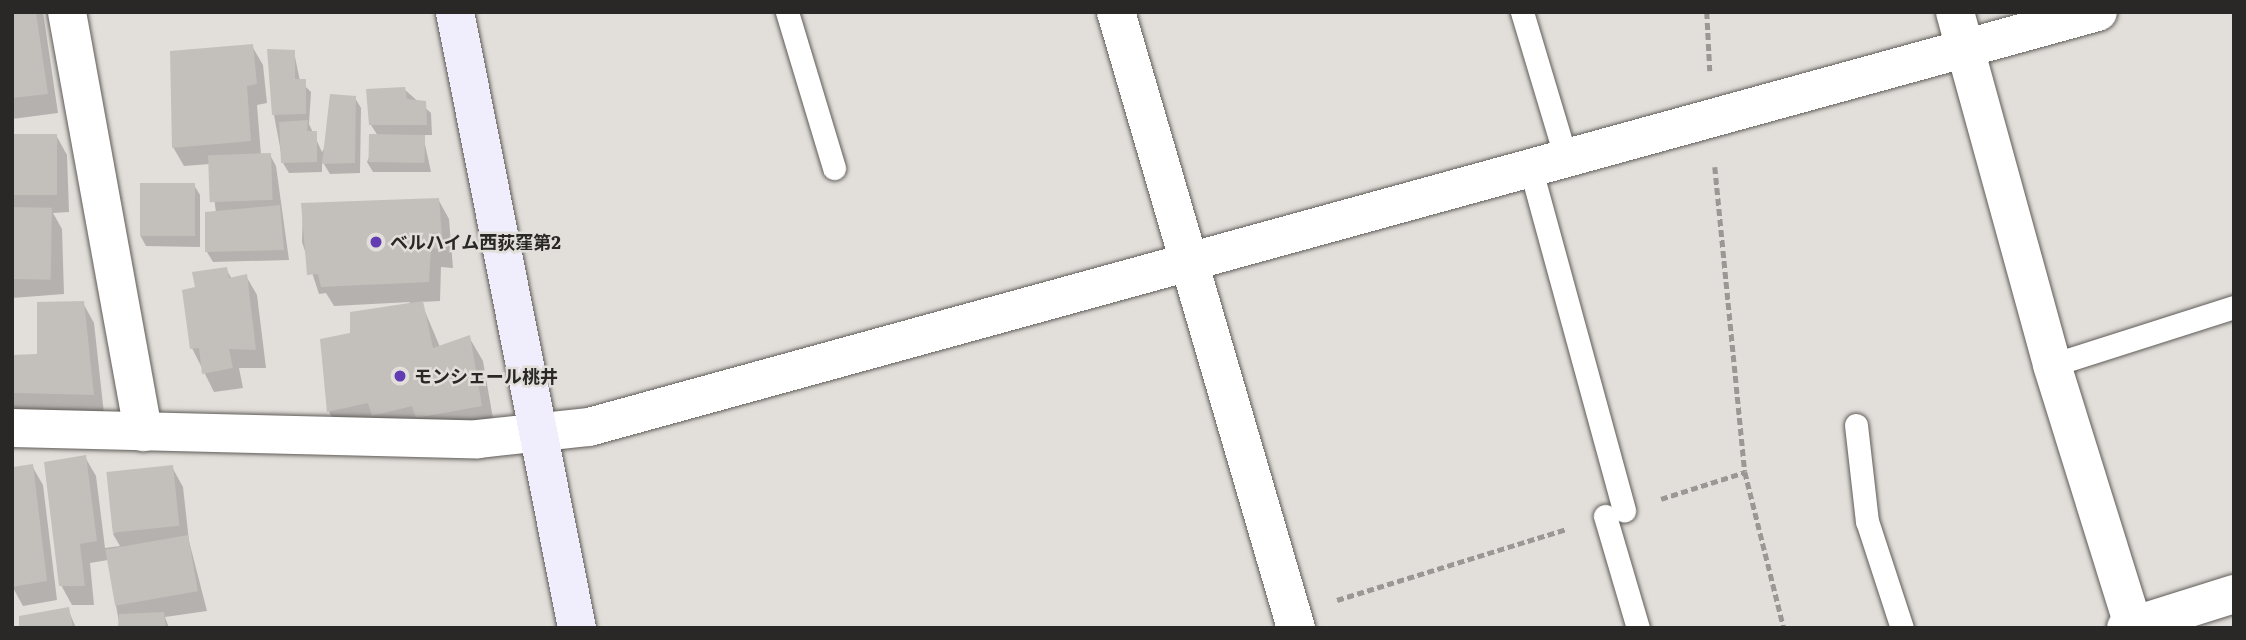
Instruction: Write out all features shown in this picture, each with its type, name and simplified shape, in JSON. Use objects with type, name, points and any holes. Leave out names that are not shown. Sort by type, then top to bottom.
[{"type":"street","points":[[67,12],[144,432]]},
{"type":"street","points":[[455,12],[577,628]]},
{"type":"street","points":[[1116,12],[1294,621]]},
{"type":"street","points":[[1955,12],[2052,365],[2131,627],[2234,594]]},
{"type":"street","points":[[12,428],[144,432],[539,435],[1713,120],[2098,12]]},
{"type":"lane","points":[[787,12],[834,168]]},
{"type":"lane","points":[[1522,12],[1614,514],[1638,628]]},
{"type":"lane","points":[[2052,365],[2234,307]]},
{"type":"lane","points":[[1856,425],[1867,521],[1902,628]]},
{"type":"path","points":[[1707,12],[1719,249],[1745,472],[1784,628]]},
{"type":"path","points":[[1294,621],[1745,472]]},
{"type":"building","points":[[12,12],[36,12],[48,94],[12,98]]},
{"type":"building","points":[[253,44],[257,84],[247,86],[251,141],[172,148],[170,51]]},
{"type":"building","points":[[267,49],[295,50],[295,79],[306,79],[306,114],[272,115]]},
{"type":"building","points":[[405,87],[407,99],[426,101],[427,125],[369,125],[366,89]]},
{"type":"building","points":[[330,94],[356,96],[355,163],[322,164]]},
{"type":"building","points":[[308,120],[307,131],[317,131],[317,162],[281,163],[279,122]]},
{"type":"building","points":[[12,134],[57,134],[57,195],[12,195]]},
{"type":"building","points":[[369,134],[425,135],[425,163],[369,162]]},
{"type":"building","points":[[271,153],[273,200],[210,202],[208,155]]},
{"type":"building","points":[[140,183],[195,183],[195,236],[140,236]]},
{"type":"building","name":"ベルハイム西荻窪第2","points":[[439,198],[443,249],[431,248],[429,282],[321,287],[318,274],[307,275],[301,203]]},
{"type":"building","points":[[280,205],[284,250],[205,252],[205,212]]},
{"type":"building","points":[[12,207],[52,208],[51,280],[12,279]]},
{"type":"building","points":[[227,267],[229,278],[247,274],[256,350],[229,349],[233,368],[202,374],[199,348],[190,349],[182,290],[195,287],[192,272]]},
{"type":"building","points":[[84,301],[94,395],[12,393],[12,355],[37,354],[37,302]]},
{"type":"building","name":"モンシェール桃井","points":[[423,301],[433,348],[470,335],[482,406],[416,418],[412,406],[372,416],[368,403],[327,412],[320,339],[350,333],[350,312]]},
{"type":"building","points":[[86,455],[97,541],[80,544],[85,586],[59,586],[44,462]]},
{"type":"building","points":[[33,464],[47,581],[12,587],[13,467]]},
{"type":"building","points":[[173,465],[179,526],[113,533],[106,472]]},
{"type":"building","points":[[188,535],[198,591],[115,606],[105,550]]},
{"type":"building","points":[[69,607],[73,628],[19,628],[19,616]]},
{"type":"building","points":[[164,612],[166,628],[118,628],[119,614]]},
{"type":"place","name":"ベルハイム西荻窪第2","points":[[376,242]]},
{"type":"place","name":"モンシェール桃井","points":[[400,376]]}]
